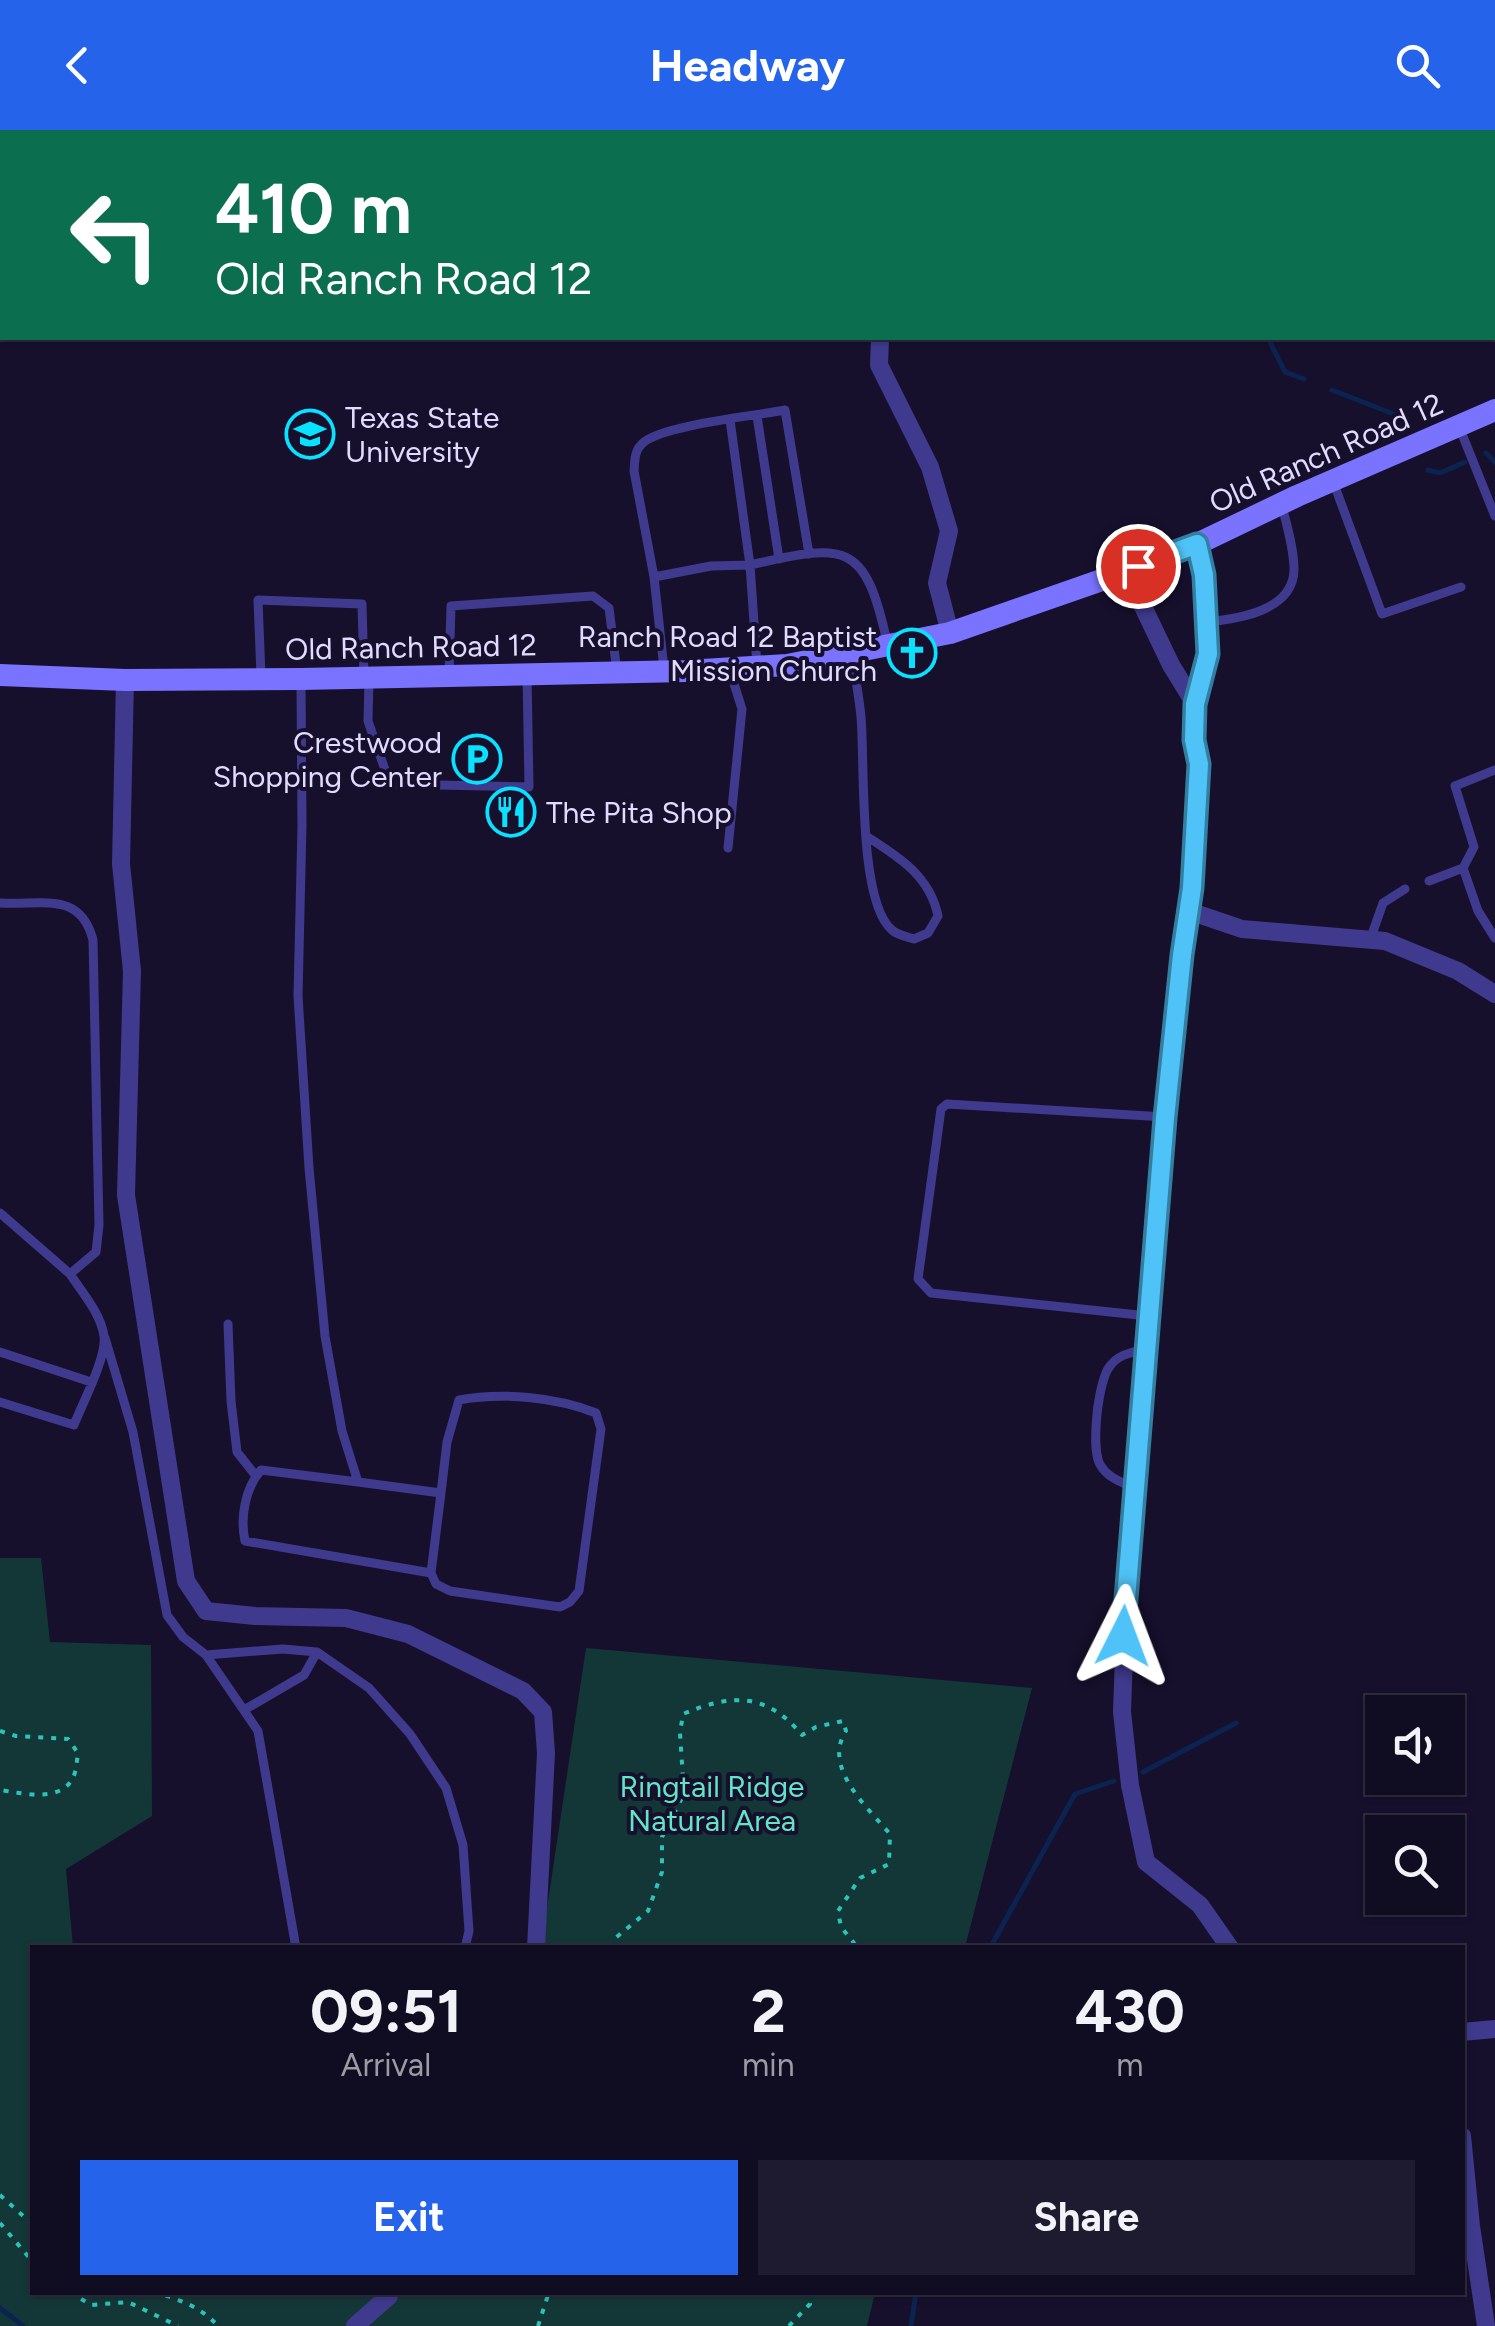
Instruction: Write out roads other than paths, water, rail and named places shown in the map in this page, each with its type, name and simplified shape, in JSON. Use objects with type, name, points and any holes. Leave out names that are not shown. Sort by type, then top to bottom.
[{"type":"main road","name":"Old Ranch Road 12","points":[[0,675],[125,680],[300,679],[664,672],[786,664],[950,633],[1138,566],[1197,544],[1495,410]]},
{"type":"street","points":[[880,340],[879,365],[930,466],[949,531],[938,583],[950,633]]},
{"type":"street","points":[[1197,544],[1204,575],[1208,654],[1195,704],[1194,740],[1199,764],[1189,911],[1165,1118],[1148,1316],[1127,1569],[1122,1712],[1130,1785],[1146,1862],[1200,1905],[1228,1945]]},
{"type":"street","points":[[1138,566],[1136,592],[1171,665],[1195,704]]},
{"type":"street","points":[[125,680],[121,864],[132,971],[126,1195],[186,1581],[206,1611],[346,1618],[408,1634],[523,1691],[543,1712],[546,1754],[536,1945]]},
{"type":"street","points":[[1189,911],[1242,929],[1385,942],[1458,971],[1495,994]]},
{"type":"street","points":[[1465,2032],[1495,2029]]},
{"type":"street","points":[[1465,2166],[1486,2326]]},
{"type":"street","points":[[355,2326],[389,2295]]},
{"type":"lane","points":[[664,672],[654,577],[634,471],[635,454],[648,439],[785,410],[809,554]]},
{"type":"lane","points":[[757,416],[779,559]]},
{"type":"lane","points":[[730,420],[750,565],[757,666]]},
{"type":"lane","points":[[1459,426],[1495,516]]},
{"type":"lane","points":[[1332,481],[1382,614],[1461,588]]},
{"type":"lane","points":[[1206,622],[1257,612],[1278,603],[1290,588],[1294,572],[1282,504]]},
{"type":"lane","points":[[654,577],[711,566],[750,565],[836,553],[854,561],[869,577],[877,594],[888,645]]},
{"type":"lane","points":[[449,676],[451,606],[593,596],[608,608],[617,672]]},
{"type":"lane","points":[[262,679],[258,600],[362,604],[368,721],[390,784],[529,786],[527,675]]},
{"type":"lane","points":[[852,652],[860,715],[866,836],[875,901],[891,930],[914,939],[928,933],[938,916],[934,896],[908,862],[866,836]]},
{"type":"lane","points":[[728,848],[742,709],[729,668]]},
{"type":"lane","points":[[300,679],[298,996],[309,1168],[325,1336],[342,1430],[358,1482]]},
{"type":"lane","points":[[1430,881],[1463,868],[1474,847],[1455,786],[1495,770]]},
{"type":"lane","points":[[1463,868],[1478,910],[1495,938]]},
{"type":"lane","points":[[1370,940],[1384,904],[1404,889]]},
{"type":"lane","points":[[0,903],[71,906],[88,920],[93,940],[99,1226],[96,1252],[70,1274]]},
{"type":"lane","points":[[1148,1316],[932,1292],[918,1279],[940,1109],[947,1104],[1165,1118]]},
{"type":"lane","points":[[0,1213],[70,1274],[92,1307],[105,1338],[133,1432],[166,1615],[183,1637],[206,1656],[258,1731],[295,1945]]},
{"type":"lane","points":[[228,1324],[231,1401],[238,1452],[256,1476]]},
{"type":"lane","points":[[0,1402],[74,1425],[105,1338]]},
{"type":"lane","points":[[1136,1489],[1101,1468],[1094,1453],[1107,1368],[1121,1355],[1146,1349]]},
{"type":"lane","points":[[0,1352],[91,1382]]},
{"type":"lane","points":[[512,1397],[580,1406],[596,1413],[602,1429],[579,1591],[570,1602],[560,1607],[450,1591],[436,1584],[431,1574],[441,1493],[447,1442],[459,1400],[512,1397]]},
{"type":"lane","points":[[431,1574],[245,1542],[242,1526],[250,1482],[262,1470],[441,1493]]},
{"type":"lane","points":[[206,1656],[283,1648],[317,1652],[369,1688],[410,1734],[446,1788],[463,1844],[469,1931],[466,1945]]},
{"type":"lane","points":[[244,1710],[304,1675],[317,1652]]},
{"type":"waterway","points":[[1269,340],[1285,372],[1304,379]]},
{"type":"waterway","points":[[1332,390],[1404,418]]},
{"type":"waterway","points":[[1486,453],[1495,462]]},
{"type":"waterway","points":[[1428,470],[1440,473],[1465,462]]},
{"type":"waterway","points":[[1143,1772],[1236,1723]]},
{"type":"waterway","points":[[992,1945],[1075,1794],[1114,1781]]},
{"type":"waterway","points":[[911,2326],[916,2295]]},
{"type":"waterway","points":[[0,2308],[23,2326]]},
{"type":"place","name":"Texas State University","points":[[310,434]]},
{"type":"place","name":"Ranch Road 12 Baptist Mission Church","points":[[912,653]]},
{"type":"place","name":"Crestwood Shopping Center","points":[[477,759]]},
{"type":"place","name":"The Pita Shop","points":[[511,812]]},
{"type":"park label","name":"Ringtail Ridge Natural Area","points":[[712,1803]]}]
